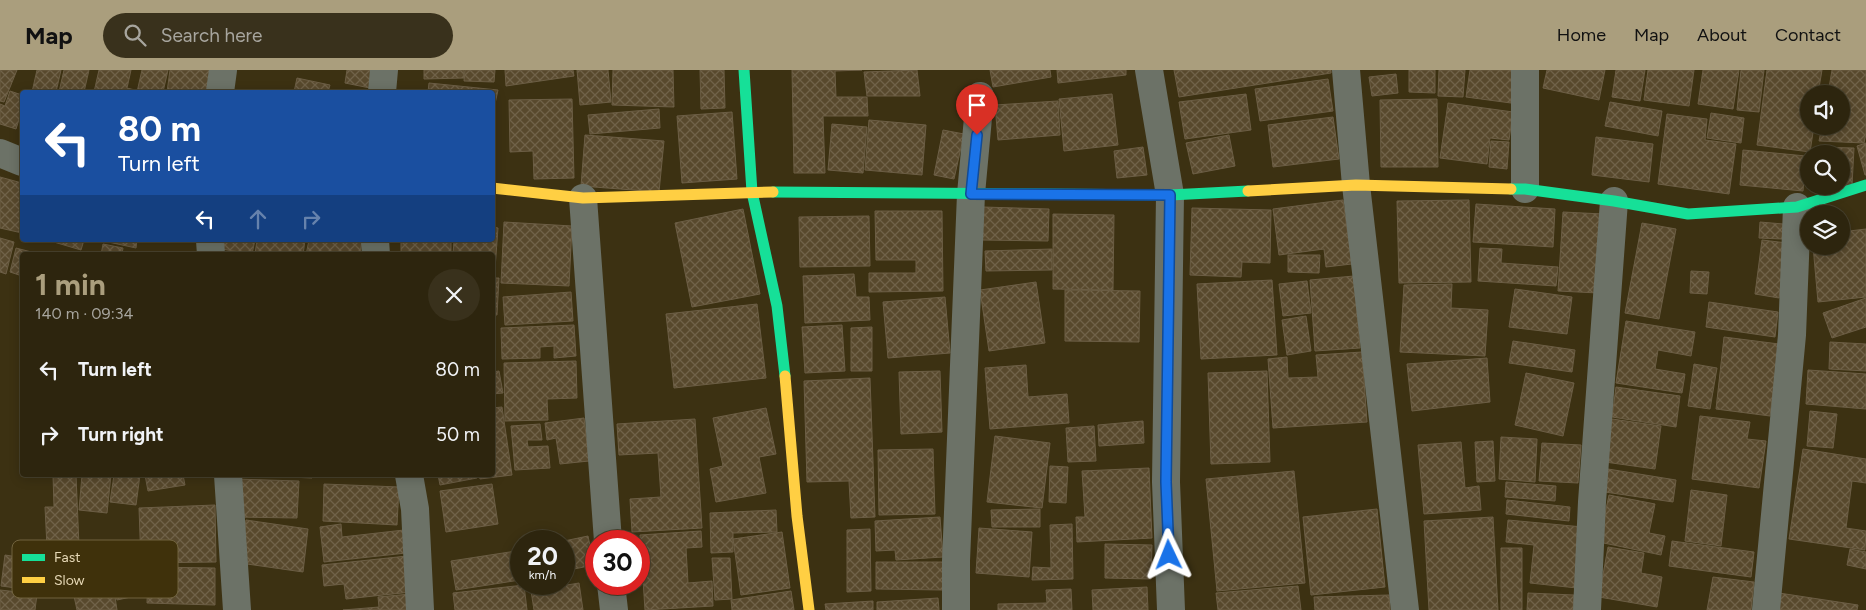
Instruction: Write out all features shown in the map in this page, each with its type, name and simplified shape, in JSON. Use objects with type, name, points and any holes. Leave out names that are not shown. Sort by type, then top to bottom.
[{"type":"street","points":[[220,90],[223,70]]},
{"type":"street","points":[[382,90],[384,70]]},
{"type":"street","points":[[744,70],[752,192],[777,306],[797,516],[809,610]]},
{"type":"street","points":[[1149,70],[1170,195],[1166,482],[1172,610]]},
{"type":"street","points":[[1346,70],[1356,185],[1405,610]]},
{"type":"street","points":[[1525,70],[1525,189]]},
{"type":"street","points":[[956,610],[956,561],[971,194],[980,96]]},
{"type":"street","points":[[0,153],[20,161]]},
{"type":"street","points":[[495,188],[583,198],[752,192],[1170,195],[1356,185],[1525,189],[1614,201],[1688,214],[1797,208],[1866,186]]},
{"type":"street","points":[[583,198],[607,530]]},
{"type":"street","points":[[1587,610],[1592,502],[1614,201]]},
{"type":"street","points":[[1766,610],[1792,335],[1797,208]]},
{"type":"street","points":[[228,477],[238,610]]},
{"type":"street","points":[[408,477],[415,509],[420,610]]},
{"type":"street","points":[[612,595],[614,610]]},
{"type":"building","points":[[0,70],[17,70],[4,102],[0,101]]},
{"type":"building","points":[[37,70],[61,70],[56,90],[32,90]]},
{"type":"building","points":[[64,70],[89,70],[84,90],[59,90]]},
{"type":"building","points":[[99,70],[131,70],[127,88],[135,90],[94,90]]},
{"type":"building","points":[[142,70],[168,70],[163,90],[137,90]]},
{"type":"building","points":[[170,70],[211,70],[207,90],[167,90]]},
{"type":"building","points":[[347,70],[374,70],[370,88],[345,83]]},
{"type":"building","points":[[424,70],[464,70],[464,78],[424,79]]},
{"type":"building","points":[[465,70],[495,70],[494,82],[464,81]]},
{"type":"building","points":[[505,70],[573,70],[574,76],[506,86]]},
{"type":"building","points":[[577,70],[608,70],[611,102],[580,105]]},
{"type":"building","points":[[613,70],[673,70],[674,107],[612,105]]},
{"type":"building","points":[[700,70],[724,70],[725,108],[701,109]]},
{"type":"building","points":[[792,70],[862,70],[835,71],[836,97],[867,97],[868,116],[823,116],[825,173],[794,173]]},
{"type":"building","points":[[917,70],[920,96],[867,96],[864,72]]},
{"type":"building","points":[[990,70],[1050,70],[1051,77],[993,87]]},
{"type":"building","points":[[1057,70],[1126,70],[1126,75],[1058,83]]},
{"type":"building","points":[[1174,70],[1331,70],[1331,73],[1179,97]]},
{"type":"building","points":[[1409,70],[1435,70],[1435,93],[1409,92]]},
{"type":"building","points":[[1439,70],[1465,70],[1463,97],[1438,96]]},
{"type":"building","points":[[1470,70],[1515,70],[1511,103],[1466,97]]},
{"type":"building","points":[[1547,70],[1605,70],[1599,100],[1543,88]]},
{"type":"building","points":[[1616,70],[1645,70],[1640,101],[1612,97]]},
{"type":"building","points":[[1648,70],[1694,70],[1689,106],[1644,100]]},
{"type":"building","points":[[1703,70],[1739,70],[1733,109],[1698,104]]},
{"type":"building","points":[[1741,70],[1764,70],[1759,112],[1737,110]]},
{"type":"building","points":[[1767,70],[1822,70],[1820,85],[1800,85],[1800,135],[1813,135],[1811,145],[1800,145],[1800,151],[1757,145]]},
{"type":"building","points":[[1832,70],[1866,70],[1866,134],[1864,143],[1819,141],[1820,135],[1850,135],[1850,85],[1830,85]]},
{"type":"building","points":[[1396,74],[1398,93],[1372,96],[1369,77]]},
{"type":"building","points":[[297,78],[330,85],[329,90],[294,90]]},
{"type":"building","points":[[1328,79],[1333,111],[1260,121],[1255,89]]},
{"type":"building","points":[[429,83],[498,90],[495,104],[495,90],[428,90]]},
{"type":"building","points":[[10,91],[20,94],[20,116],[16,129],[0,124],[0,104],[5,106]]},
{"type":"building","points":[[1112,94],[1118,145],[1064,151],[1059,99]]},
{"type":"building","points":[[1246,94],[1251,130],[1185,139],[1179,102]]},
{"type":"building","points":[[572,99],[574,178],[534,179],[533,151],[510,152],[509,100]]},
{"type":"building","points":[[1437,99],[1438,167],[1381,167],[1380,100]]},
{"type":"building","points":[[1058,101],[1060,135],[998,140],[995,105]]},
{"type":"building","points":[[1610,102],[1662,111],[1658,136],[1605,126]]},
{"type":"building","points":[[1448,103],[1513,112],[1509,140],[1490,138],[1487,164],[1440,158]]},
{"type":"building","points":[[659,109],[660,128],[590,134],[588,115]]},
{"type":"building","points":[[732,112],[737,179],[682,183],[677,116]]},
{"type":"building","points":[[1711,113],[1744,118],[1741,143],[1707,138]]},
{"type":"building","points":[[1667,114],[1707,119],[1705,140],[1736,144],[1729,194],[1658,184]]},
{"type":"building","points":[[1333,117],[1339,159],[1273,167],[1268,125]]},
{"type":"building","points":[[869,120],[926,125],[922,175],[865,170]]},
{"type":"building","points":[[832,124],[867,127],[863,173],[828,170]]},
{"type":"building","points":[[943,130],[964,134],[954,179],[934,175]]},
{"type":"building","points":[[585,135],[664,141],[659,192],[581,186]]},
{"type":"building","points":[[1229,135],[1235,166],[1193,174],[1186,143]]},
{"type":"building","points":[[1596,137],[1653,144],[1649,182],[1592,175]]},
{"type":"building","points":[[1491,141],[1509,142],[1507,169],[1489,167]]},
{"type":"building","points":[[1866,143],[1866,175],[1865,175],[1857,146]]},
{"type":"building","points":[[1143,147],[1147,175],[1117,178],[1114,151]]},
{"type":"building","points":[[1850,148],[1854,148],[1852,186],[1850,186]]},
{"type":"building","points":[[1743,150],[1800,155],[1800,191],[1740,185]]},
{"type":"building","points":[[0,177],[20,182],[20,233],[0,228]]},
{"type":"building","points":[[1343,200],[1352,264],[1326,267],[1324,249],[1279,255],[1273,209]]},
{"type":"building","points":[[1469,200],[1471,282],[1399,283],[1397,201]]},
{"type":"building","points":[[1476,204],[1555,209],[1553,247],[1473,242]]},
{"type":"building","points":[[983,207],[1049,209],[1048,241],[982,240]]},
{"type":"building","points":[[1192,208],[1271,210],[1270,263],[1242,262],[1241,277],[1190,275]]},
{"type":"building","points":[[743,209],[760,294],[692,307],[675,223]]},
{"type":"building","points":[[875,211],[942,211],[943,291],[869,292],[869,273],[916,273],[916,260],[876,260]]},
{"type":"building","points":[[1563,212],[1603,214],[1598,293],[1558,291]]},
{"type":"building","points":[[1053,214],[1114,215],[1113,290],[1053,289]]},
{"type":"building","points":[[869,216],[870,266],[800,267],[799,217]]},
{"type":"building","points":[[504,222],[572,226],[569,286],[501,283]]},
{"type":"building","points":[[1760,222],[1783,224],[1782,239],[1759,238]]},
{"type":"building","points":[[1642,223],[1676,229],[1659,319],[1625,313]]},
{"type":"building","points":[[495,228],[498,228],[495,269],[495,252],[453,252],[454,242],[495,242]]},
{"type":"building","points":[[1866,229],[1866,297],[1818,302],[1814,255],[1850,255],[1850,231]]},
{"type":"building","points":[[0,238],[14,242],[6,274],[0,272]]},
{"type":"building","points":[[1762,240],[1787,243],[1779,298],[1755,294]]},
{"type":"building","points":[[54,242],[83,242],[81,250]]},
{"type":"building","points":[[108,242],[137,242],[136,248]]},
{"type":"building","points":[[216,242],[255,242],[252,252],[215,248]]},
{"type":"building","points":[[257,242],[305,242],[303,252],[255,252]]},
{"type":"building","points":[[309,242],[362,242],[360,252],[307,252]]},
{"type":"building","points":[[401,242],[451,242],[451,252],[401,252]]},
{"type":"building","points":[[103,244],[123,248],[122,252],[102,252]]},
{"type":"building","points":[[16,248],[31,252],[20,252],[20,275],[10,272]]},
{"type":"building","points":[[1480,248],[1502,249],[1501,263],[1558,267],[1556,286],[1478,281]]},
{"type":"building","points":[[1052,249],[1052,270],[986,271],[985,251]]},
{"type":"building","points":[[1288,255],[1320,255],[1319,273],[1288,272]]},
{"type":"building","points":[[1691,271],[1709,272],[1707,294],[1690,293]]},
{"type":"building","points":[[854,274],[856,297],[869,297],[870,320],[805,323],[803,276]]},
{"type":"building","points":[[1354,276],[1360,348],[1315,351],[1310,280]]},
{"type":"building","points":[[495,278],[499,278],[497,315],[495,315]]},
{"type":"building","points":[[1272,280],[1277,355],[1201,359],[1197,284]]},
{"type":"building","points":[[1307,281],[1311,313],[1283,316],[1279,284]]},
{"type":"building","points":[[1036,282],[1045,343],[989,351],[980,290]]},
{"type":"building","points":[[1452,284],[1451,308],[1488,310],[1485,356],[1400,352],[1404,285]]},
{"type":"building","points":[[1515,289],[1572,297],[1567,334],[1509,327]]},
{"type":"building","points":[[1065,290],[1140,291],[1139,342],[1065,341]]},
{"type":"building","points":[[571,292],[573,321],[505,325],[503,297]]},
{"type":"building","points":[[945,297],[950,353],[888,358],[883,302]]},
{"type":"building","points":[[1866,298],[1866,327],[1832,338],[1823,313]]},
{"type":"building","points":[[1709,302],[1778,312],[1775,337],[1706,327]]},
{"type":"building","points":[[757,304],[766,378],[674,388],[666,314]]},
{"type":"building","points":[[1306,316],[1311,351],[1287,355],[1282,320]]},
{"type":"building","points":[[1626,321],[1695,332],[1691,356],[1658,350],[1655,369],[1685,374],[1682,393],[1616,383]]},
{"type":"building","points":[[574,325],[576,356],[554,358],[554,346],[540,347],[540,358],[502,359],[501,328]]},
{"type":"building","points":[[842,325],[845,371],[805,373],[802,327]]},
{"type":"building","points":[[872,327],[872,371],[851,371],[851,328]]},
{"type":"building","points":[[1724,337],[1779,344],[1770,416],[1716,409]]},
{"type":"building","points":[[1513,341],[1575,350],[1572,372],[1509,363]]},
{"type":"building","points":[[1830,342],[1866,344],[1866,371],[1829,369]]},
{"type":"building","points":[[1362,352],[1367,422],[1273,428],[1268,359],[1287,357],[1288,378],[1318,377],[1316,355]]},
{"type":"building","points":[[1487,358],[1490,402],[1412,411],[1407,364]]},
{"type":"building","points":[[576,361],[577,398],[547,399],[548,420],[505,421],[504,363]]},
{"type":"building","points":[[1694,364],[1717,368],[1710,409],[1688,406]]},
{"type":"building","points":[[1026,365],[1028,397],[1067,394],[1069,423],[990,429],[985,368]]},
{"type":"building","points":[[1808,370],[1866,374],[1866,409],[1806,404]]},
{"type":"building","points":[[499,371],[503,393],[495,394],[495,372]]},
{"type":"building","points":[[940,371],[942,432],[901,434],[899,372]]},
{"type":"building","points":[[1267,371],[1270,462],[1211,464],[1208,373]]},
{"type":"building","points":[[1526,373],[1574,383],[1563,436],[1515,425]]},
{"type":"building","points":[[870,378],[875,517],[851,518],[849,481],[807,482],[804,381]]},
{"type":"building","points":[[1616,387],[1680,396],[1676,427],[1612,417]]},
{"type":"building","points":[[502,407],[512,475],[480,479],[480,477],[495,477],[495,408]]},
{"type":"building","points":[[766,408],[776,454],[759,457],[766,493],[716,502],[710,469],[723,466],[713,418]]},
{"type":"building","points":[[1810,411],[1837,414],[1833,448],[1807,446]]},
{"type":"building","points":[[1700,416],[1750,422],[1747,439],[1766,441],[1759,488],[1692,479]]},
{"type":"building","points":[[584,418],[589,461],[560,464],[556,438],[547,440],[545,423]]},
{"type":"building","points":[[695,419],[702,528],[632,530],[630,499],[661,497],[658,453],[619,455],[617,424]]},
{"type":"building","points":[[1612,419],[1661,426],[1655,469],[1605,462]]},
{"type":"building","points":[[1143,421],[1144,443],[1099,446],[1098,425]]},
{"type":"building","points":[[540,424],[542,440],[527,440],[528,447],[548,446],[550,468],[515,470],[511,426]]},
{"type":"building","points":[[1094,426],[1096,461],[1068,462],[1066,428]]},
{"type":"building","points":[[995,436],[1050,443],[1042,508],[987,502]]},
{"type":"building","points":[[1501,437],[1537,439],[1535,482],[1499,479]]},
{"type":"building","points":[[1493,441],[1495,481],[1477,482],[1475,442]]},
{"type":"building","points":[[1461,442],[1465,488],[1479,486],[1481,510],[1424,514],[1418,445]]},
{"type":"building","points":[[1542,443],[1581,445],[1578,483],[1539,481]]},
{"type":"building","points":[[933,449],[935,514],[879,515],[878,450]]},
{"type":"building","points":[[1803,449],[1866,459],[1866,483],[1852,481],[1846,528],[1866,531],[1865,550],[1789,539]]},
{"type":"building","points":[[1050,466],[1068,467],[1066,503],[1049,502]]},
{"type":"building","points":[[1149,468],[1152,538],[1077,542],[1076,517],[1085,517],[1082,471]]},
{"type":"building","points":[[1608,469],[1676,480],[1673,502],[1605,492]]},
{"type":"building","points":[[1294,471],[1305,583],[1217,591],[1206,479]]},
{"type":"building","points":[[53,477],[76,477],[79,540],[47,540],[45,507],[54,507]]},
{"type":"building","points":[[82,477],[111,477],[107,513],[79,510]]},
{"type":"building","points":[[114,477],[140,477],[136,505],[110,502]]},
{"type":"building","points":[[145,477],[183,477],[185,485],[148,491]]},
{"type":"building","points":[[438,477],[477,477],[477,478],[440,485]]},
{"type":"building","points":[[235,479],[299,481],[297,518],[234,517]]},
{"type":"building","points":[[1506,482],[1556,486],[1555,501],[1505,497]]},
{"type":"building","points":[[324,484],[399,487],[397,525],[323,521]]},
{"type":"building","points":[[492,484],[498,524],[446,532],[440,491]]},
{"type":"building","points":[[1691,490],[1727,495],[1721,546],[1685,541]]},
{"type":"building","points":[[1609,495],[1655,504],[1649,533],[1665,536],[1661,555],[1599,542]]},
{"type":"building","points":[[1507,500],[1570,507],[1569,521],[1506,514]]},
{"type":"building","points":[[215,505],[216,562],[178,563],[178,540],[140,540],[139,508]]},
{"type":"building","points":[[1040,509],[1040,527],[992,527],[991,510]]},
{"type":"building","points":[[1377,509],[1385,587],[1311,595],[1303,517]]},
{"type":"building","points":[[776,510],[777,532],[733,533],[733,552],[711,553],[710,513]]},
{"type":"building","points":[[940,517],[943,557],[896,560],[895,550],[876,551],[875,521]]},
{"type":"building","points":[[1493,517],[1498,610],[1429,610],[1424,521]]},
{"type":"building","points":[[246,520],[308,529],[303,572],[240,563]]},
{"type":"building","points":[[1508,520],[1583,527],[1577,588],[1530,583],[1534,545],[1506,542]]},
{"type":"building","points":[[341,524],[342,537],[404,530],[406,553],[324,562],[320,527]]},
{"type":"building","points":[[1072,524],[1073,579],[1032,580],[1033,567],[1051,568],[1050,525]]},
{"type":"building","points":[[979,528],[1032,532],[1029,577],[976,573]]},
{"type":"building","points":[[870,529],[871,591],[847,592],[847,530]]},
{"type":"building","points":[[701,531],[702,547],[686,548],[688,583],[712,581],[713,606],[645,610],[644,595],[650,595],[650,534]]},
{"type":"building","points":[[782,532],[790,588],[741,595],[733,539]]},
{"type":"building","points":[[585,537],[585,567],[575,569],[575,539]]},
{"type":"building","points":[[1672,541],[1754,552],[1751,577],[1669,566]]},
{"type":"building","points":[[1105,544],[1152,545],[1151,579],[1105,578]]},
{"type":"building","points":[[1608,547],[1644,553],[1641,573],[1662,577],[1657,607],[1599,597]]},
{"type":"building","points":[[1501,548],[1522,548],[1522,610],[1501,610]]},
{"type":"building","points":[[1850,549],[1866,552],[1866,569],[1847,565]]},
{"type":"building","points":[[510,552],[510,582],[456,590],[451,561]]},
{"type":"building","points":[[5,555],[12,556],[12,587],[1,586]]},
{"type":"building","points":[[407,556],[411,592],[346,599],[344,584],[324,586],[322,565]]},
{"type":"building","points":[[712,558],[730,558],[732,599],[715,600]]},
{"type":"building","points":[[876,562],[943,562],[943,590],[876,589]]},
{"type":"building","points":[[178,567],[215,568],[215,605],[147,603],[147,598],[178,598]]},
{"type":"building","points":[[1713,577],[1754,582],[1751,610],[1707,610]]},
{"type":"building","points":[[579,583],[583,610],[534,610],[532,595],[575,595],[575,584]]},
{"type":"building","points":[[1298,586],[1301,610],[1218,610],[1216,593]]},
{"type":"building","points":[[510,587],[510,595],[525,595],[527,610],[455,610],[453,593]]},
{"type":"building","points":[[1147,587],[1148,610],[1093,610],[1092,590]]},
{"type":"building","points":[[1071,589],[1072,610],[998,610],[998,604],[1047,603],[1046,590]]},
{"type":"building","points":[[0,590],[12,591],[12,598],[36,598],[35,610],[0,610]]},
{"type":"building","points":[[791,591],[794,610],[732,610],[731,600]]},
{"type":"building","points":[[1528,593],[1574,595],[1573,610],[1527,610]]},
{"type":"building","points":[[1779,593],[1858,605],[1857,610],[1777,610]]},
{"type":"building","points":[[411,594],[413,610],[343,610],[379,607],[378,597]]},
{"type":"building","points":[[1389,595],[1390,610],[1315,610],[1314,597]]},
{"type":"building","points":[[74,598],[115,598],[117,610],[77,610]]},
{"type":"building","points":[[938,598],[939,610],[877,610],[877,602]]},
{"type":"building","points":[[873,601],[873,610],[826,610],[825,604]]},
{"type":"traffic: fast","points":[[744,70],[752,192],[777,306],[785,376]]},
{"type":"traffic: fast","points":[[1511,189],[1525,189],[1614,201],[1688,214],[1797,207],[1866,185]]},
{"type":"traffic: fast","points":[[773,192],[1170,195],[1248,191]]},
{"type":"traffic: slow","points":[[1248,191],[1356,185],[1511,189]]},
{"type":"traffic: slow","points":[[495,188],[583,198],[773,192]]},
{"type":"traffic: slow","points":[[785,376],[797,516],[809,610]]},
{"type":"route","points":[[977,135],[971,194],[1170,195],[1166,482],[1169,555]]}]
